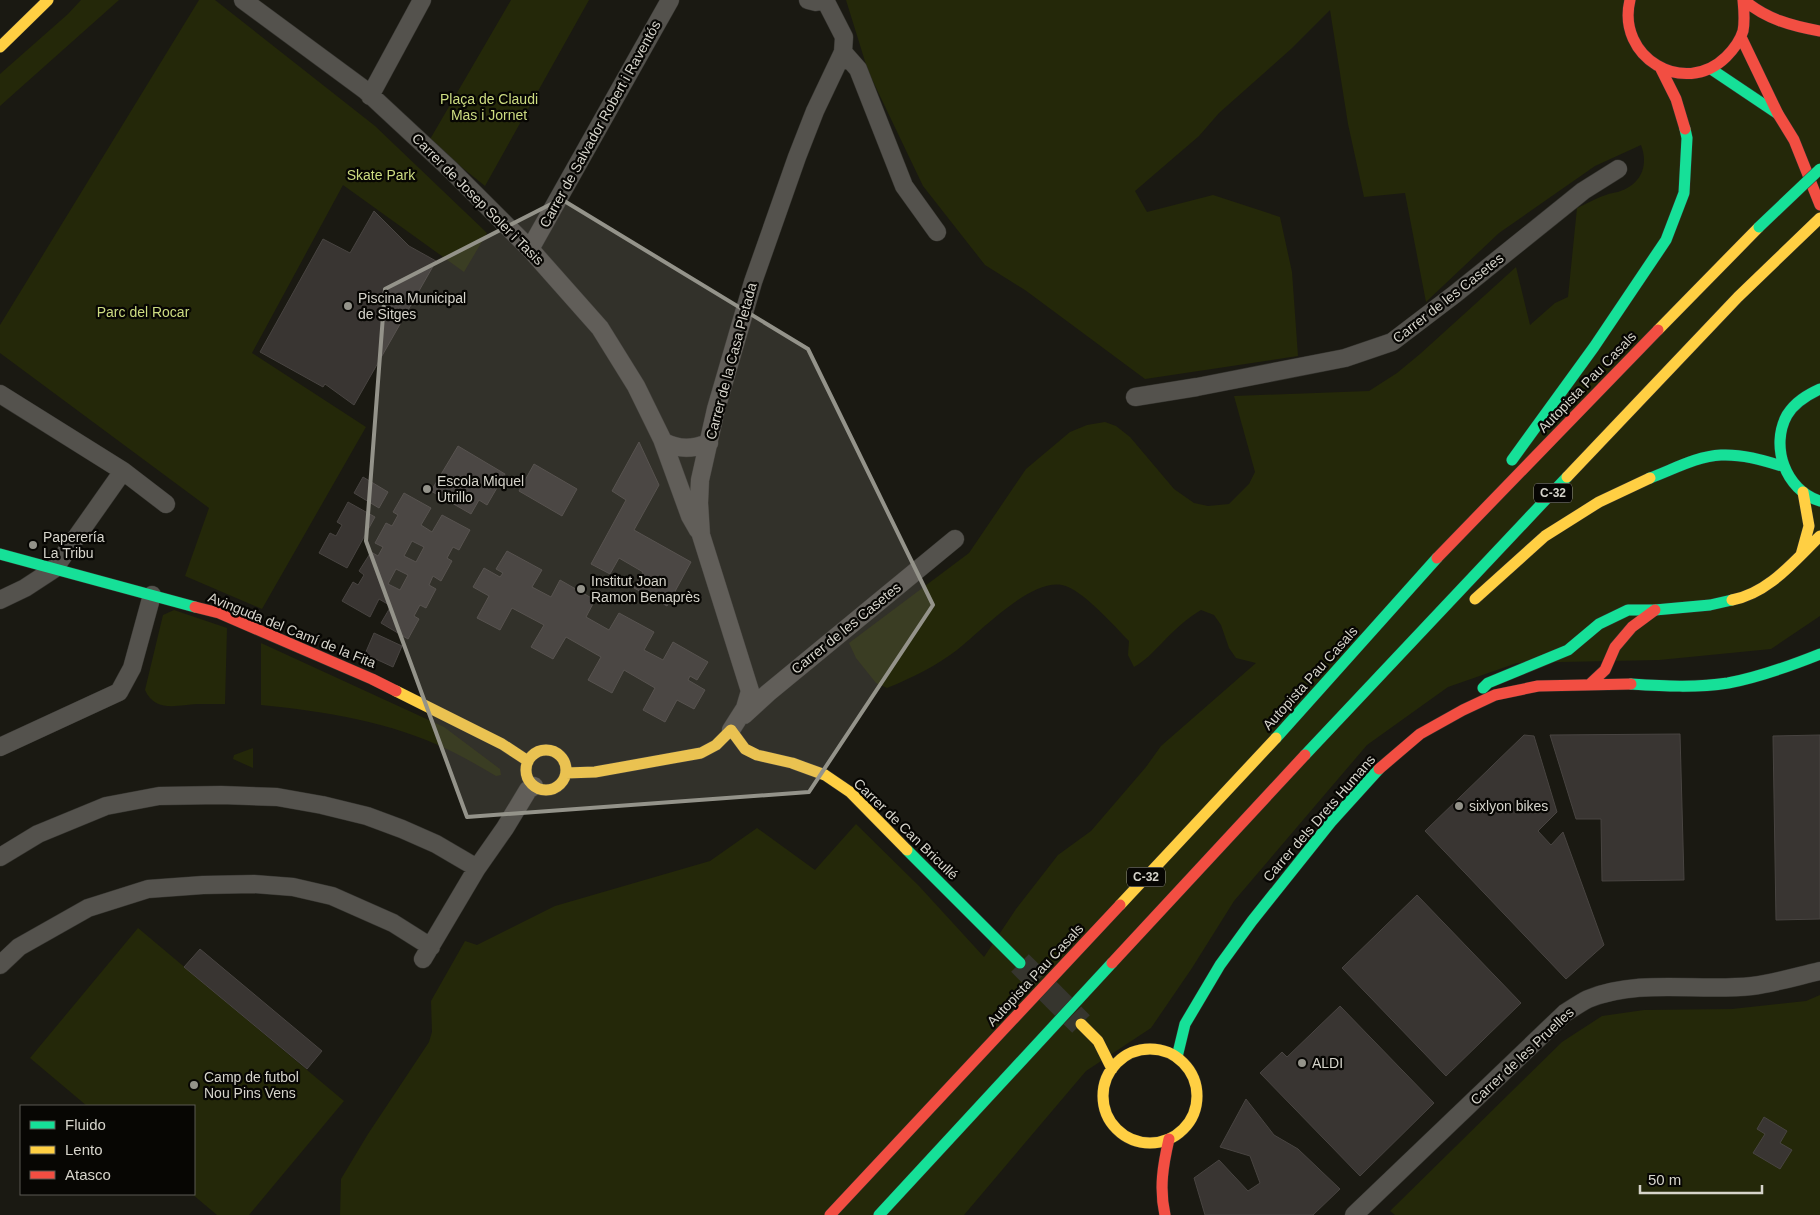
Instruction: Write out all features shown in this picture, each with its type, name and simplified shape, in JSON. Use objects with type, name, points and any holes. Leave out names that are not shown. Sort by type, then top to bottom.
[{"type":"main road","points":[[0,47],[8,30],[48,0]]},
{"type":"main road","points":[[1743,0],[1754,10],[1788,24],[1820,31]]},
{"type":"main road","points":[[1660,68],[1686,74],[1711,69],[1729,56],[1741,36],[1745,18],[1743,0]]},
{"type":"main road","points":[[1457,536],[1594,347],[1666,240],[1684,193],[1687,138],[1676,99],[1660,68],[1641,53],[1629,31],[1627,2]]},
{"type":"main road","points":[[1741,36],[1778,114],[1794,140],[1820,206]]},
{"type":"main road","points":[[1711,69],[1778,114]]},
{"type":"main road","name":"Autopista Pau Casals","points":[[830,1215],[1282,732],[1457,536],[1759,227],[1820,169]]},
{"type":"main road","name":"C-32","points":[[879,1215],[1316,743],[1738,297],[1820,218]]},
{"type":"main road","points":[[1820,389],[1809,392],[1793,406],[1782,424],[1779,445],[1782,466],[1794,484],[1803,492],[1820,501]]},
{"type":"main road","points":[[1464,609],[1545,536],[1599,502],[1650,478],[1698,460],[1720,455],[1750,457],[1782,466]]},
{"type":"main road","points":[[1801,555],[1810,526],[1803,492]]},
{"type":"main road","points":[[1463,710],[1488,684],[1568,650],[1599,624],[1628,610],[1656,610],[1710,605],[1738,600],[1770,584],[1820,536]]},
{"type":"main road","name":"Avinguda del Camí de la Fita","points":[[0,554],[219,613],[372,679],[502,744],[528,761]]},
{"type":"main road","points":[[1589,685],[1605,670],[1615,647],[1632,627],[1656,610]]},
{"type":"main road","points":[[1316,743],[1427,643]]},
{"type":"main road","points":[[1615,647],[1618,670],[1626,684]]},
{"type":"main road","name":"Carrer dels Drets Humans","points":[[1177,1058],[1185,1024],[1220,965],[1254,918],[1331,822],[1386,762],[1420,734],[1495,695],[1512,691],[1538,686],[1626,684],[1678,687],[1727,683],[1770,673],[1820,654]]},
{"type":"main road","points":[[566,773],[595,772],[701,753],[716,745],[735,724]]},
{"type":"main road","name":"Carrer de Can Bricullé","points":[[735,724],[745,749],[757,755],[792,763],[825,775],[850,792],[1020,963]]},
{"type":"main road","points":[[542,750],[555,752],[561,756],[566,764],[566,773],[563,781],[557,787],[546,790],[534,786],[526,773],[528,761],[536,752],[542,750]]},
{"type":"main road","points":[[1081,1024],[1098,1041],[1112,1069]]},
{"type":"main road","name":"Carrer dels Drets Humans","points":[[1154,1049],[1185,1024]]},
{"type":"main road","points":[[1098,1041],[1128,1054]]},
{"type":"main road","points":[[1145,1049],[1166,1052],[1177,1058],[1190,1072],[1194,1081],[1197,1099],[1189,1122],[1180,1132],[1169,1139],[1156,1143],[1144,1143],[1123,1135],[1111,1123],[1103,1100],[1105,1085],[1112,1069],[1128,1054],[1145,1049]]},
{"type":"main road","points":[[1165,1215],[1160,1197],[1161,1171],[1169,1139]]},
{"type":"main road","points":[[1144,1143],[1144,1157]]},
{"type":"street","name":"Carrer de Josep Soler i Tasis","points":[[243,0],[365,90],[451,170],[530,249],[600,328],[636,386],[664,442],[690,516],[702,535]]},
{"type":"street","points":[[370,96],[422,0]]},
{"type":"street","name":"Carrer de Salvador Robert i Raventós","points":[[530,249],[670,0]]},
{"type":"street","points":[[808,0],[816,2],[824,0],[844,37],[843,52],[858,69],[904,186],[937,232]]},
{"type":"street","name":"Carrer de la Casa Pletada","points":[[735,724],[748,700],[750,691],[702,535],[699,503],[700,480],[738,328],[779,202],[815,111],[843,52]]},
{"type":"street","name":"Carrer de les Casetes","points":[[1135,397],[1345,358],[1392,342],[1583,191],[1618,168]]},
{"type":"street","points":[[0,394],[123,470],[166,504]]},
{"type":"street","points":[[664,442],[682,449],[699,447],[708,443]]},
{"type":"street","points":[[0,600],[24,588],[54,568],[123,470]]},
{"type":"street","name":"Carrer de les Casetes","points":[[735,724],[768,693],[955,539]]},
{"type":"street","points":[[0,747],[119,692],[132,668],[152,595]]},
{"type":"street","points":[[0,965],[20,947],[53,926],[88,908],[148,889],[203,884],[254,884],[293,887],[332,896],[393,923],[427,953],[477,868],[505,828],[528,790],[534,786]]},
{"type":"street","points":[[0,857],[38,834],[106,806],[159,796],[221,795],[277,797],[366,816],[427,840],[477,868]]},
{"type":"street","name":"Carrer de les Pruelles","points":[[1354,1215],[1565,1013],[1588,1000],[1614,991],[1647,988],[1696,989],[1753,986],[1820,972]]},
{"type":"highlighted area","points":[[561,199],[808,349],[933,605],[809,792],[467,817],[366,541],[385,289]]},
{"type":"green space","points":[[81,0],[119,0],[0,106],[0,74],[68,14]]},
{"type":"green space","name":"Parc del Rocar","points":[[199,0],[215,0],[375,126],[487,233],[464,272],[343,185],[252,353],[366,427],[262,609],[185,576],[209,508],[0,353],[0,325]]},
{"type":"green space","name":"Plaça de Claudi Mas i Jornet","points":[[511,0],[589,0],[485,186],[429,141]]},
{"type":"green space","points":[[846,0],[1820,0],[1820,616],[1771,649],[1659,660],[1517,663],[1448,687],[1367,745],[1234,901],[1151,1028],[1086,1071],[964,1215],[340,1215],[341,1179],[368,1134],[429,1042],[432,1032],[431,1001],[465,941],[477,945],[555,906],[710,861],[757,828],[815,870],[856,824],[919,886],[984,957],[1016,909],[1058,855],[1091,831],[1146,767],[1161,746],[1256,663],[1236,658],[1229,648],[1221,625],[1214,615],[1201,610],[1170,634],[1148,657],[1134,667],[1128,655],[1129,641],[1088,600],[1062,585],[1049,585],[1021,598],[1006,608],[949,656],[924,671],[887,688],[876,683],[856,658],[849,643],[969,553],[1026,469],[1070,432],[1087,425],[1105,422],[1116,426],[1130,437],[1174,489],[1194,503],[1208,506],[1229,504],[1249,484],[1255,472],[1234,396],[1369,391],[1397,373],[1420,354],[1516,267],[1530,325],[1555,303],[1568,297],[1577,208],[1602,196],[1626,189],[1637,180],[1643,167],[1644,160],[1641,145],[1595,166],[1499,233],[1426,302],[1405,193],[1364,197],[1348,124],[1330,10],[1291,49],[1219,113],[1199,136],[1135,191],[1147,212],[1213,195],[1280,217],[1292,272],[1298,356],[1145,379],[1025,290],[985,265],[923,186],[868,71]]},
{"type":"green space","points":[[174,610],[227,628],[225,704],[161,705],[149,697],[145,690],[163,615]]},
{"type":"green space","points":[[261,643],[444,727],[500,769],[501,775],[496,776],[427,740],[381,725],[333,714],[261,705]]},
{"type":"green space","points":[[253,748],[253,768],[233,759],[234,755]]},
{"type":"green space","name":"Camp de futbol Nou Pins Vens","points":[[138,928],[344,1101],[249,1215],[217,1215],[193,1195],[195,1195],[195,1105],[86,1105],[30,1058]]},
{"type":"green space","points":[[1820,995],[1820,1215],[1395,1215],[1390,1211],[1562,1042],[1602,1016],[1644,1010],[1732,1009],[1806,1001]]},
{"type":"building","name":"Piscina Municipal de Sitges","points":[[374,211],[409,246],[436,261],[354,405],[325,384],[323,387],[260,352],[323,239],[350,253]]},
{"type":"building","points":[[639,442],[659,485],[634,530],[691,562],[667,606],[634,588],[643,572],[619,558],[610,574],[591,564],[626,500],[612,491]]},
{"type":"building","points":[[458,446],[505,474],[487,505],[479,500],[471,514],[431,491]]},
{"type":"building","points":[[534,464],[577,489],[562,516],[519,491]]},
{"type":"building","points":[[363,477],[388,492],[379,508],[354,493]]},
{"type":"building","points":[[404,493],[431,508],[421,525],[432,532],[442,515],[470,530],[459,550],[453,547],[447,558],[452,561],[441,581],[433,576],[429,585],[436,589],[426,608],[420,605],[414,616],[419,619],[408,639],[381,623],[391,606],[379,599],[370,617],[342,601],[353,582],[358,585],[364,575],[359,571],[371,552],[378,556],[383,547],[375,543],[386,523],[392,526],[398,515],[393,512]],"holes":[[[412,541],[424,547],[416,562],[404,556]],[[396,569],[408,575],[400,590],[388,584]]]},
{"type":"building","points":[[348,502],[375,517],[347,568],[319,553],[330,533],[336,536],[342,525],[337,522]]},
{"type":"building","points":[[507,551],[542,570],[532,587],[551,597],[560,580],[595,600],[586,617],[609,630],[619,613],[654,632],[644,650],[663,660],[673,642],[708,662],[697,680],[690,676],[688,680],[705,690],[694,709],[677,700],[665,722],[643,710],[655,688],[624,670],[612,693],[588,680],[601,657],[566,637],[553,659],[531,647],[544,625],[512,608],[500,630],[477,618],[489,596],[473,587],[484,568],[500,577],[503,573],[496,569]]},
{"type":"building","points":[[374,633],[402,646],[393,667],[365,654]]},
{"type":"building","points":[[1680,734],[1684,880],[1602,881],[1601,819],[1576,819],[1550,735]]},
{"type":"building","points":[[1524,735],[1534,736],[1557,812],[1538,831],[1551,845],[1563,832],[1604,945],[1566,979],[1425,831]]},
{"type":"building","points":[[1820,735],[1820,919],[1776,920],[1773,736]]},
{"type":"building","points":[[1417,895],[1521,1003],[1446,1076],[1342,968]]},
{"type":"building","points":[[200,949],[322,1051],[307,1069],[184,967]]},
{"type":"building","points":[[1340,1006],[1434,1103],[1360,1176],[1260,1073],[1282,1052],[1287,1057]]},
{"type":"building","points":[[1246,1099],[1274,1135],[1298,1149],[1340,1189],[1313,1215],[1205,1215],[1194,1178],[1219,1160],[1248,1191],[1260,1183],[1250,1156],[1220,1147]]},
{"type":"building","points":[[1764,1117],[1787,1131],[1780,1143],[1792,1150],[1780,1169],[1753,1153],[1765,1134],[1757,1129]]},
{"type":"tunnel","points":[[1020,963],[1081,1024]]},
{"type":"traffic: fast","points":[[1711,69],[1778,114]]},
{"type":"traffic: fast","points":[[1512,460],[1594,347],[1666,240],[1684,193],[1687,138],[1685,129]]},
{"type":"traffic: fast","points":[[1759,227],[1820,169]]},
{"type":"traffic: fast","points":[[1820,389],[1802,399],[1790,410],[1782,427],[1780,440],[1784,466],[1790,477],[1798,487],[1820,501]]},
{"type":"traffic: fast","points":[[1650,478],[1694,461],[1721,455],[1744,456],[1782,466]]},
{"type":"traffic: fast","points":[[1305,755],[1567,477]]},
{"type":"traffic: fast","points":[[0,554],[195,607]]},
{"type":"traffic: fast","points":[[1276,738],[1437,558]]},
{"type":"traffic: fast","points":[[1483,688],[1488,683],[1568,650],[1599,624],[1628,610],[1655,610],[1710,605],[1732,600]]},
{"type":"traffic: fast","points":[[1631,684],[1667,686],[1716,685],[1752,678],[1820,654]]},
{"type":"traffic: fast","points":[[1177,1057],[1185,1024],[1220,965],[1252,921],[1331,822],[1379,769]]},
{"type":"traffic: fast","points":[[907,850],[1020,963]]},
{"type":"traffic: fast","points":[[879,1215],[1112,963]]},
{"type":"traffic: slow","points":[[0,47],[48,0]]},
{"type":"traffic: slow","points":[[1567,477],[1738,297],[1820,218]]},
{"type":"traffic: slow","points":[[1658,330],[1759,227]]},
{"type":"traffic: slow","points":[[1475,599],[1545,536],[1599,502],[1650,478]]},
{"type":"traffic: slow","points":[[1801,555],[1809,526],[1803,492]]},
{"type":"traffic: slow","points":[[1732,600],[1758,591],[1780,575],[1820,536]]},
{"type":"traffic: slow","points":[[396,691],[502,744],[528,761]]},
{"type":"traffic: slow","points":[[566,773],[595,772],[701,753],[716,745],[731,730],[745,749],[757,755],[792,763],[825,775],[850,792],[907,850]]},
{"type":"traffic: slow","points":[[1120,905],[1276,738]]},
{"type":"traffic: slow","points":[[546,750],[560,756],[566,770],[560,784],[546,790],[532,784],[526,770],[532,756],[546,750]]},
{"type":"traffic: slow","points":[[1081,1024],[1098,1041],[1112,1069]]},
{"type":"traffic: slow","points":[[1150,1049],[1168,1053],[1183,1063],[1193,1078],[1197,1096],[1193,1114],[1183,1129],[1168,1139],[1150,1143],[1132,1139],[1117,1129],[1107,1114],[1103,1096],[1107,1078],[1117,1063],[1132,1053],[1150,1049]]},
{"type":"traffic: jam","points":[[1630,0],[1628,20],[1633,39],[1643,54],[1657,65],[1673,72],[1691,73],[1709,69],[1726,57],[1736,45],[1744,27],[1743,0]]},
{"type":"traffic: jam","points":[[1744,0],[1770,17],[1799,27],[1820,31]]},
{"type":"traffic: jam","points":[[1741,37],[1778,114],[1794,140],[1820,205]]},
{"type":"traffic: jam","points":[[1661,69],[1676,99],[1685,129]]},
{"type":"traffic: jam","points":[[1437,558],[1658,330]]},
{"type":"traffic: jam","points":[[195,607],[219,613],[396,691]]},
{"type":"traffic: jam","points":[[1589,685],[1605,670],[1615,647],[1632,627],[1655,610]]},
{"type":"traffic: jam","points":[[1379,769],[1420,734],[1495,695],[1538,686],[1631,684]]},
{"type":"traffic: jam","points":[[1112,963],[1305,755]]},
{"type":"traffic: jam","points":[[830,1215],[1120,905]]},
{"type":"traffic: jam","points":[[1165,1215],[1162,1177],[1169,1139]]},
{"type":"place","name":"Piscina Municipal de Sitges","points":[[348,306]]},
{"type":"place","name":"Escola Miquel Utrillo","points":[[427,489]]},
{"type":"place","name":"Paperería La Tribu","points":[[33,545]]},
{"type":"place","name":"Institut Joan Ramon Benaprès","points":[[581,589]]},
{"type":"place","name":"sixlyon bikes","points":[[1459,806]]},
{"type":"place","name":"ALDI","points":[[1302,1063]]},
{"type":"place","name":"Camp de futbol Nou Pins Vens","points":[[194,1085]]},
{"type":"park label","name":"Skate Park","points":[[381,175]]}]
